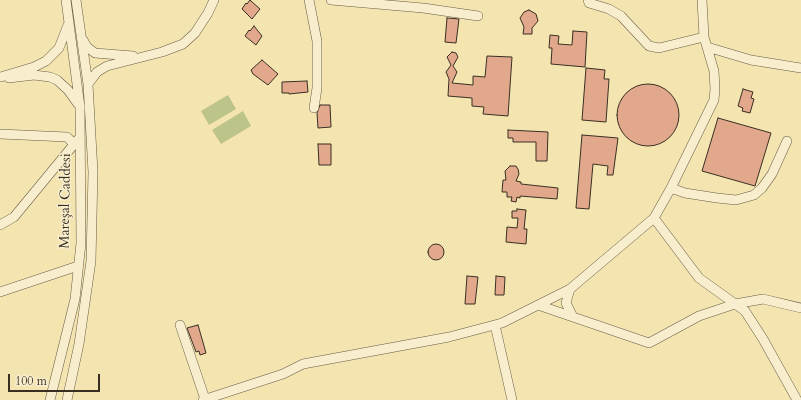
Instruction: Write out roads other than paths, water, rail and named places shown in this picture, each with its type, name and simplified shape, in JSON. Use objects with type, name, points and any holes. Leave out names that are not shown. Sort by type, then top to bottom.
[{"type":"street","name":"Mareşal Caddesi","points":[[50,400],[75,300],[81,243],[77,140],[80,107],[66,0]]},
{"type":"street","name":"Mareşal Caddesi","points":[[68,395],[79,344],[92,261],[93,172],[88,84],[76,0]]},
{"type":"street","points":[[88,84],[98,72],[107,66],[168,50],[189,39],[208,14],[214,0]]},
{"type":"street","points":[[309,0],[316,41],[317,88],[314,108]]},
{"type":"street","points":[[331,0],[410,3],[478,16]]},
{"type":"street","points":[[588,0],[589,2],[609,9],[621,16],[649,46],[659,48],[704,37]]},
{"type":"street","points":[[180,325],[204,400],[283,374],[303,364],[448,337],[495,325],[570,289],[654,218],[671,188],[714,100],[714,71],[704,37],[702,0]]},
{"type":"street","points":[[1,77],[34,67],[51,57],[62,42],[69,19]]},
{"type":"street","points":[[81,36],[87,47],[95,53],[141,57]]},
{"type":"street","points":[[707,47],[751,60],[801,68]]},
{"type":"street","points":[[1,77],[34,75],[50,77],[57,80],[68,90],[80,107]]},
{"type":"street","points":[[0,134],[67,137],[77,140],[14,217],[0,225]]},
{"type":"street","points":[[671,188],[685,194],[736,200],[754,195],[762,188],[772,174],[787,141]]},
{"type":"street","points":[[654,218],[699,278],[745,311],[763,339],[797,400]]},
{"type":"street","points":[[0,292],[78,266]]},
{"type":"street","points":[[570,289],[566,303],[573,317]]},
{"type":"street","points":[[538,305],[649,343],[699,316],[735,304],[763,299],[801,308]]},
{"type":"street","points":[[495,325],[512,400]]},
{"type":"street","points":[[68,395],[72,400]]}]
